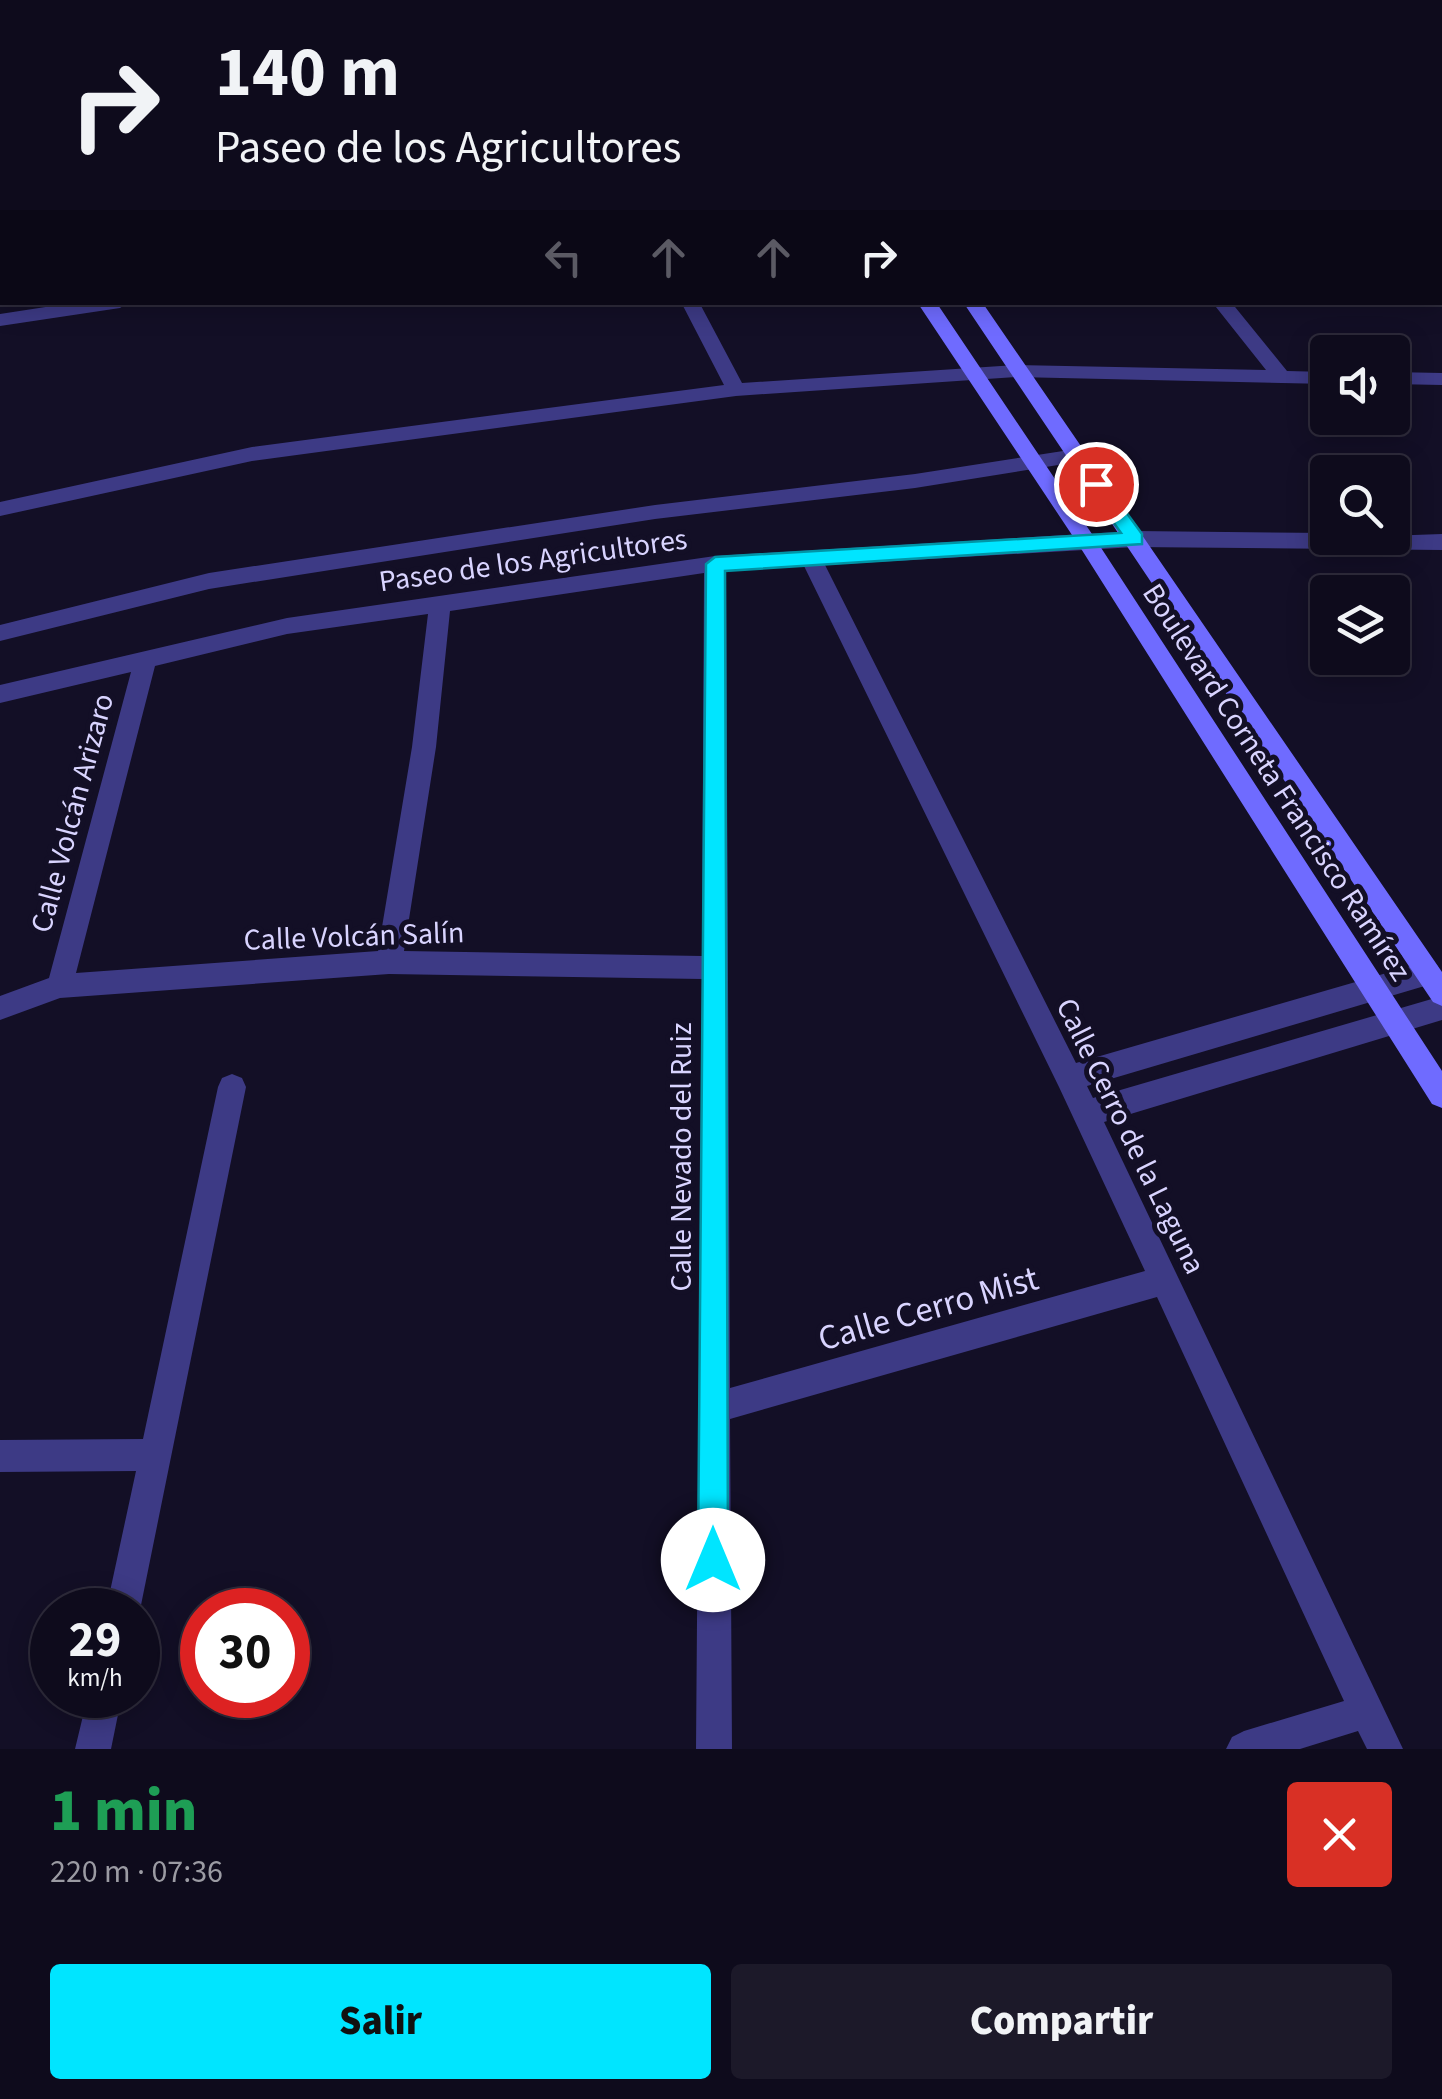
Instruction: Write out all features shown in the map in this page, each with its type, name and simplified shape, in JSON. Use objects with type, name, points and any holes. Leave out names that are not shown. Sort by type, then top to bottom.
[{"type":"street","points":[[0,320],[100,305]]},
{"type":"street","points":[[692,305],[736,390]]},
{"type":"street","name":"Boulevard Corneta Francisco Ramírez","points":[[928,305],[1087,542],[1442,1095]]},
{"type":"street","name":"Boulevard Corneta Francisco Ramírez","points":[[974,305],[1435,983]]},
{"type":"street","points":[[1223,305],[1282,377]]},
{"type":"street","points":[[0,509],[252,454],[736,390],[1016,371],[1310,378]]},
{"type":"street","points":[[1410,378],[1442,379]]},
{"type":"street","points":[[0,634],[209,582],[654,512],[914,482],[1076,456]]},
{"type":"street","name":"Paseo de los Agricultores","points":[[0,694],[287,626],[715,564],[1135,539],[1442,542]]},
{"type":"street","name":"Calle Cerro de la Laguna","points":[[810,556],[1069,1078],[1385,1749]]},
{"type":"street","name":"Calle Nevado del Ruiz","points":[[714,1749],[715,564]]},
{"type":"street","points":[[389,962],[424,747],[440,602]]},
{"type":"street","name":"Calle Volcán Arizaro","points":[[60,986],[146,657]]},
{"type":"street","name":"Calle Volcán Salín","points":[[0,1008],[60,986],[389,962],[714,968]]},
{"type":"street","points":[[1069,1078],[1374,989],[1435,983]]},
{"type":"street","points":[[1085,1114],[1442,1008]]},
{"type":"street","points":[[128,1588],[232,1087]]},
{"type":"street","name":"Calle Cerro Mist","points":[[712,1409],[1164,1280]]},
{"type":"street","points":[[0,1456],[156,1455]]},
{"type":"street","points":[[1244,1749],[1367,1711]]},
{"type":"street","points":[[93,1749],[100,1718]]},
{"type":"route","points":[[713,1560],[715,564],[1135,539],[1096,484]]}]
